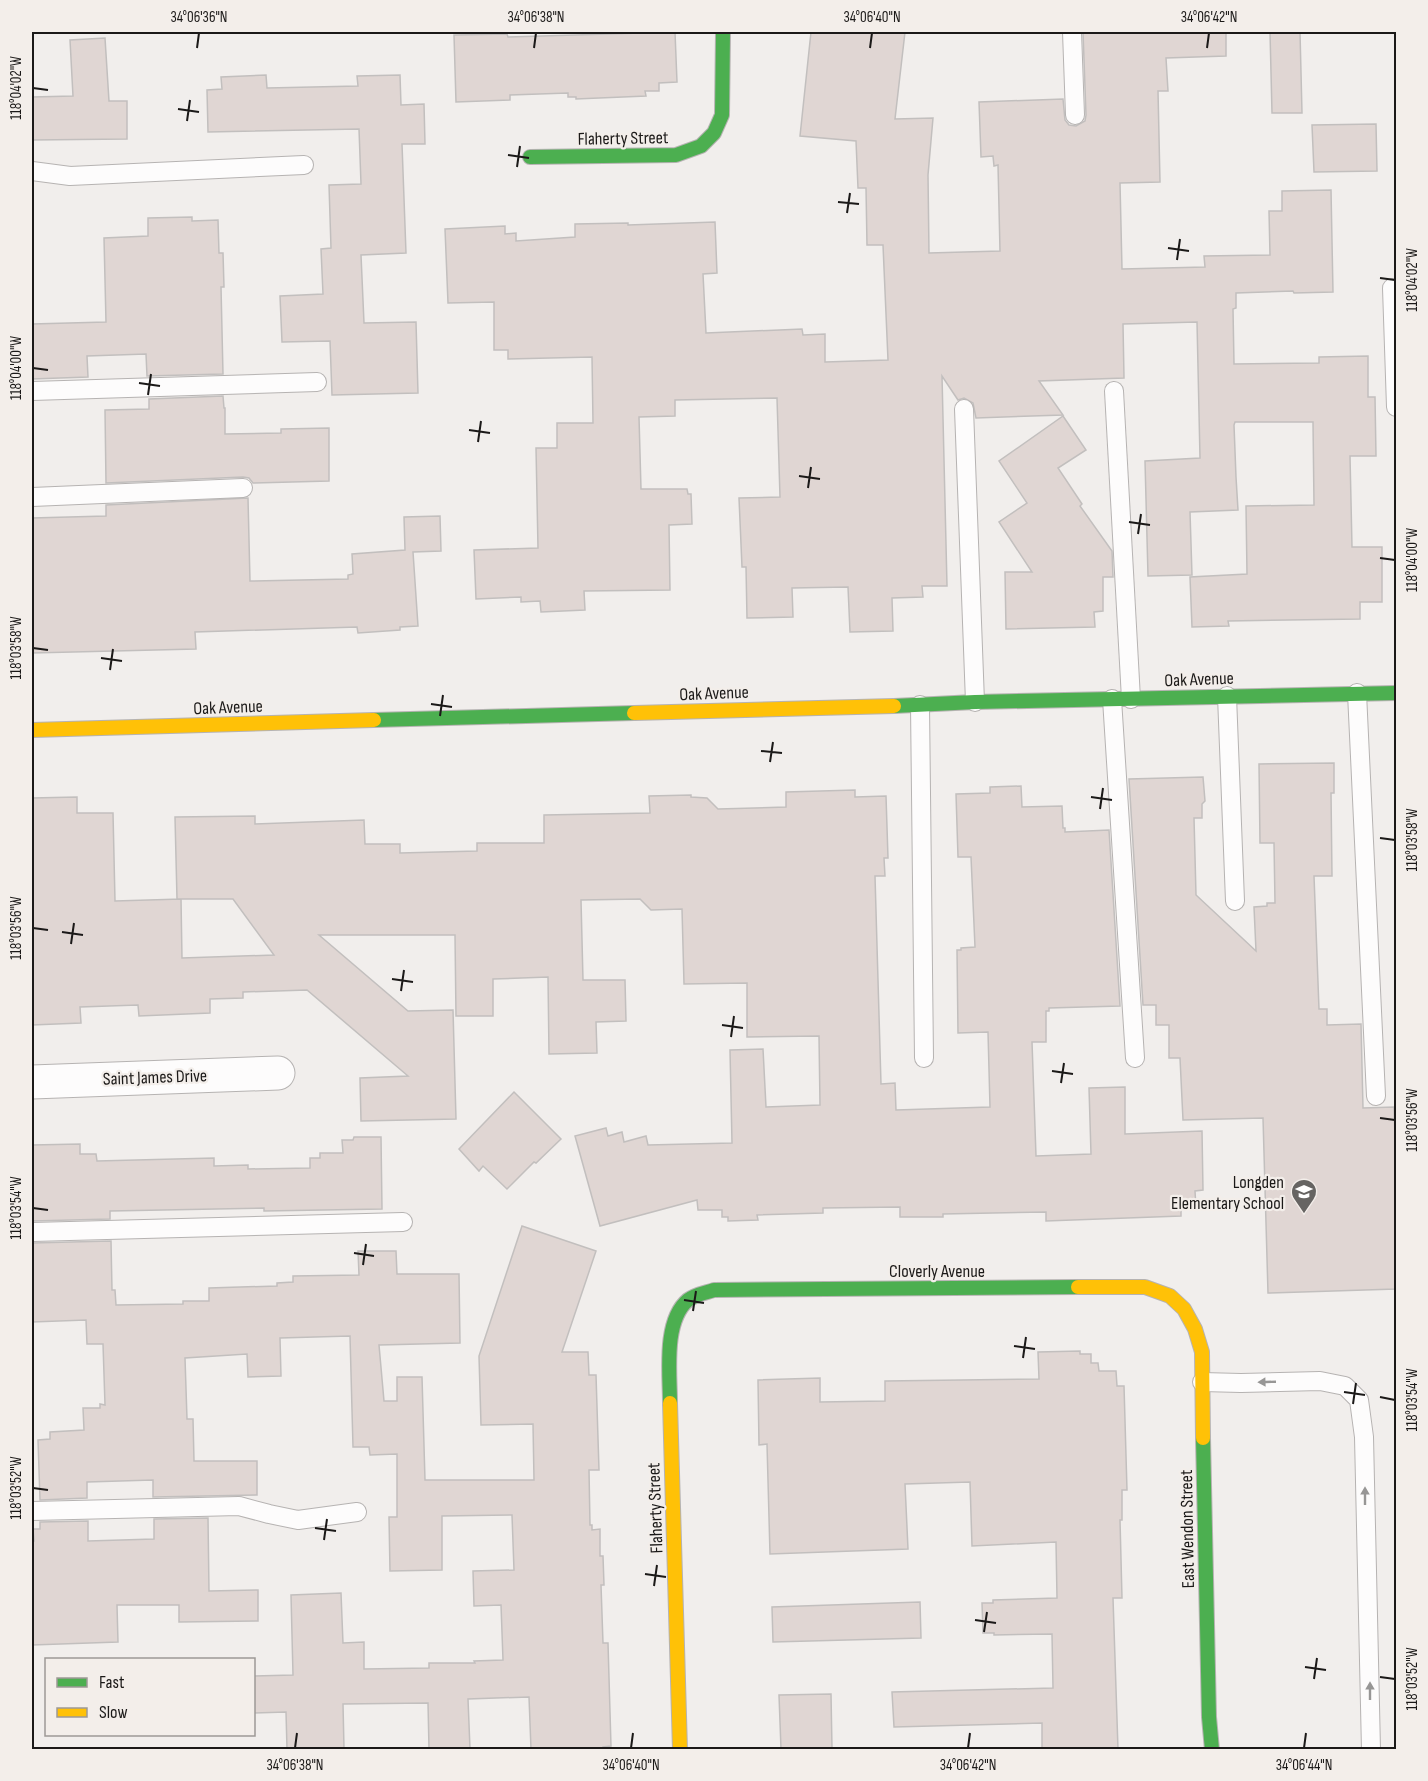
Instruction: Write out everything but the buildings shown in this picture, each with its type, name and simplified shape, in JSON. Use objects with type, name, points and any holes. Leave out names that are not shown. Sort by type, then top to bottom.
[{"type":"street","name":"Flaherty Street","points":[[530,157],[676,155],[701,146],[714,133],[722,115],[723,32]]},
{"type":"street","name":"Oak Avenue","points":[[32,730],[975,702],[1396,693]]},
{"type":"street","name":"Saint James Drive","points":[[32,1082],[278,1073]]},
{"type":"street","name":"Cloverly Avenue","points":[[683,1305],[695,1296],[714,1290],[1145,1287],[1173,1298],[1186,1312]]},
{"type":"street","name":"Flaherty Street","points":[[680,1749],[669,1354],[672,1327],[683,1305]]},
{"type":"street","name":"East Wendon Street","points":[[1186,1312],[1197,1331],[1202,1352],[1209,1717],[1212,1749]]},
{"type":"lane","points":[[1072,32],[1075,115]]},
{"type":"lane","points":[[32,171],[70,176],[304,165]]},
{"type":"lane","points":[[1392,288],[1396,407]]},
{"type":"lane","points":[[32,391],[317,382]]},
{"type":"lane","points":[[1114,391],[1131,699]]},
{"type":"lane","points":[[964,409],[975,702]]},
{"type":"lane","points":[[32,497],[243,488]]},
{"type":"lane","points":[[1357,693],[1376,1096]]},
{"type":"lane","points":[[1227,696],[1235,902]]},
{"type":"lane","points":[[1112,699],[1135,1058]]},
{"type":"lane","points":[[920,705],[924,1058]]},
{"type":"lane","points":[[32,1232],[404,1222]]},
{"type":"lane","points":[[1202,1382],[1320,1381],[1345,1386],[1359,1400],[1364,1437],[1371,1749]]},
{"type":"lane","points":[[32,1511],[239,1506],[298,1520],[357,1512]]},
{"type":"traffic: fast","points":[[530,157],[676,155],[701,146],[714,133],[722,115],[723,32]]},
{"type":"traffic: fast","points":[[894,706],[975,702],[1396,693]]},
{"type":"traffic: fast","points":[[374,720],[634,713]]},
{"type":"traffic: fast","points":[[670,1403],[669,1363],[671,1334],[675,1321],[680,1309],[688,1300],[714,1290],[1078,1287]]},
{"type":"traffic: fast","points":[[1203,1438],[1209,1717],[1212,1750]]},
{"type":"traffic: slow","points":[[634,713],[894,706]]},
{"type":"traffic: slow","points":[[32,730],[374,720]]},
{"type":"traffic: slow","points":[[1078,1287],[1145,1287],[1170,1296],[1184,1309],[1195,1329],[1202,1352],[1203,1438]]},
{"type":"traffic: slow","points":[[670,1403],[680,1750]]},
{"type":"place","name":"Longden Elementary School","points":[[1304,1215]]}]
